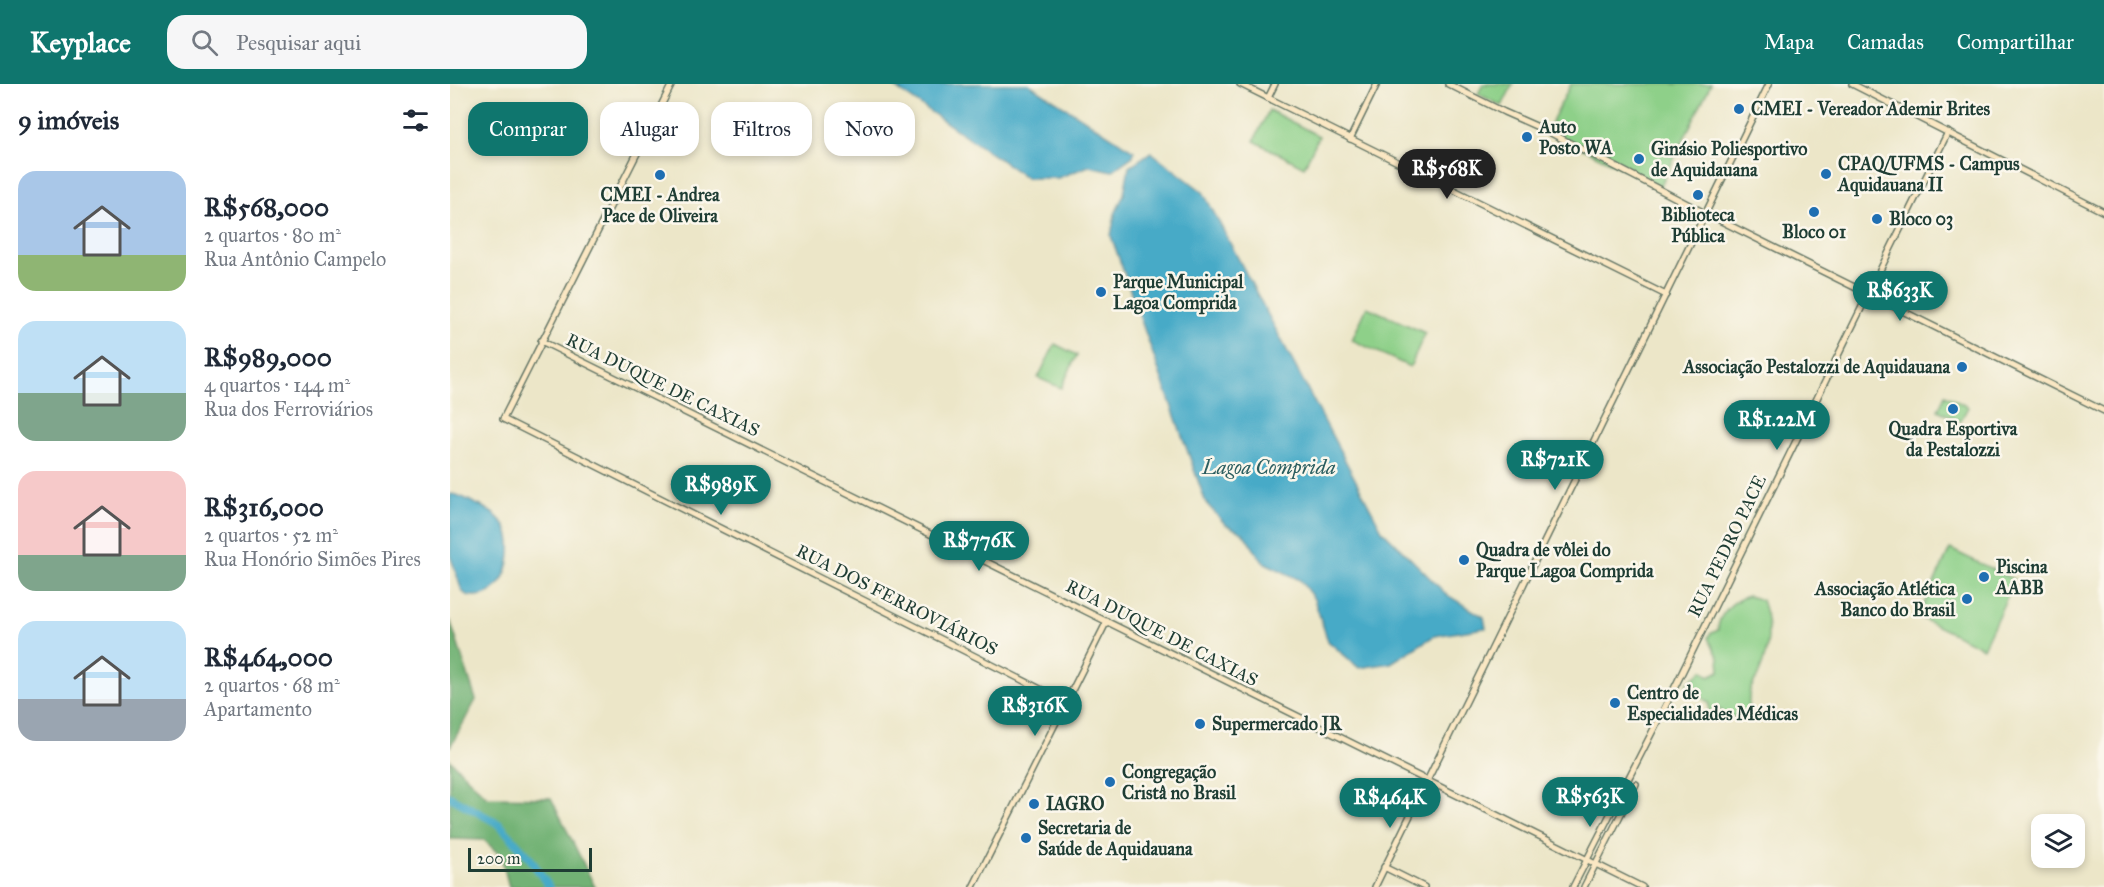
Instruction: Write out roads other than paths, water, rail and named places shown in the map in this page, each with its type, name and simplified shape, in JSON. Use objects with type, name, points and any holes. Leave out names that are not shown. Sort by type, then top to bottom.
[{"type":"main road","points":[[542,341],[672,84]]},
{"type":"main road","points":[[1239,84],[1666,295]]},
{"type":"main road","points":[[1268,98],[1275,84]]},
{"type":"main road","points":[[1350,139],[1377,84]]},
{"type":"main road","points":[[1448,84],[1547,130],[1706,213],[2104,411]]},
{"type":"main road","points":[[1374,887],[1769,84]]},
{"type":"main road","points":[[1852,84],[2104,212]]},
{"type":"main road","name":"RUA PEDRO PACE","points":[[1573,887],[1948,132]]},
{"type":"main road","name":"RUA DUQUE DE CAXIAS","points":[[542,341],[1642,887]]},
{"type":"main road","name":"RUA DOS FERROVIÁRIOS","points":[[542,341],[503,419],[1066,702]]},
{"type":"main road","points":[[973,887],[1107,621]]},
{"type":"main road","points":[[1584,887],[1636,784]]},
{"type":"main road","points":[[1384,867],[1424,887]]},
{"type":"water","points":[[890,84],[1029,84],[1134,151],[1133,156],[1112,171],[1089,166],[1058,178],[1027,178]]},
{"type":"water","name":"Lagoa Comprida","points":[[1151,152],[1203,192],[1382,530],[1447,595],[1484,617],[1486,628],[1434,636],[1391,663],[1359,668],[1328,641],[1314,599],[1300,580],[1263,562],[1243,533],[1226,525],[1206,503],[1111,236],[1115,214],[1124,194],[1129,167]]},
{"type":"water","points":[[450,494],[461,496],[488,510],[500,520],[508,533],[510,554],[505,575],[492,591],[483,595],[467,595],[460,585],[450,554]]},
{"type":"waterway","points":[[450,797],[499,824],[529,857],[549,887]]},
{"type":"place","name":"CMEI - Vereador Ademir Brites","points":[[1739,109]]},
{"type":"place","name":"Auto Posto WA","points":[[1527,137]]},
{"type":"place","name":"Ginásio Poliesportivo de Aquidauana","points":[[1639,159]]},
{"type":"place","name":"CPAQ/UFMS - Campus Aquidauana II","points":[[1826,174]]},
{"type":"place","name":"CMEI - Andrea Pace de Oliveira","points":[[660,175]]},
{"type":"place","name":"Biblioteca Pública","points":[[1698,195]]},
{"type":"place","name":"Bloco 01","points":[[1814,212]]},
{"type":"place","name":"Bloco 03","points":[[1877,219]]},
{"type":"place","name":"Parque Municipal Lagoa Comprida","points":[[1101,292]]},
{"type":"place","name":"Associação Pestalozzi de Aquidauana","points":[[1962,367]]},
{"type":"place","name":"Quadra Esportiva da Pestalozzi","points":[[1953,409]]},
{"type":"place","name":"Quadra de vôlei do Parque Lagoa Comprida","points":[[1464,560]]},
{"type":"place","name":"Piscina AABB","points":[[1984,577]]},
{"type":"place","name":"Associação Atlética Banco do Brasil","points":[[1967,599]]},
{"type":"place","name":"Centro de Especialidades Médicas","points":[[1615,703]]},
{"type":"place","name":"Supermercado JR","points":[[1200,724]]},
{"type":"place","name":"Congregação Cristâ no Brasil","points":[[1110,782]]},
{"type":"place","name":"IAGRO","points":[[1034,804]]},
{"type":"place","name":"Secretaria de Saúde de Aquidauana","points":[[1026,838]]}]
